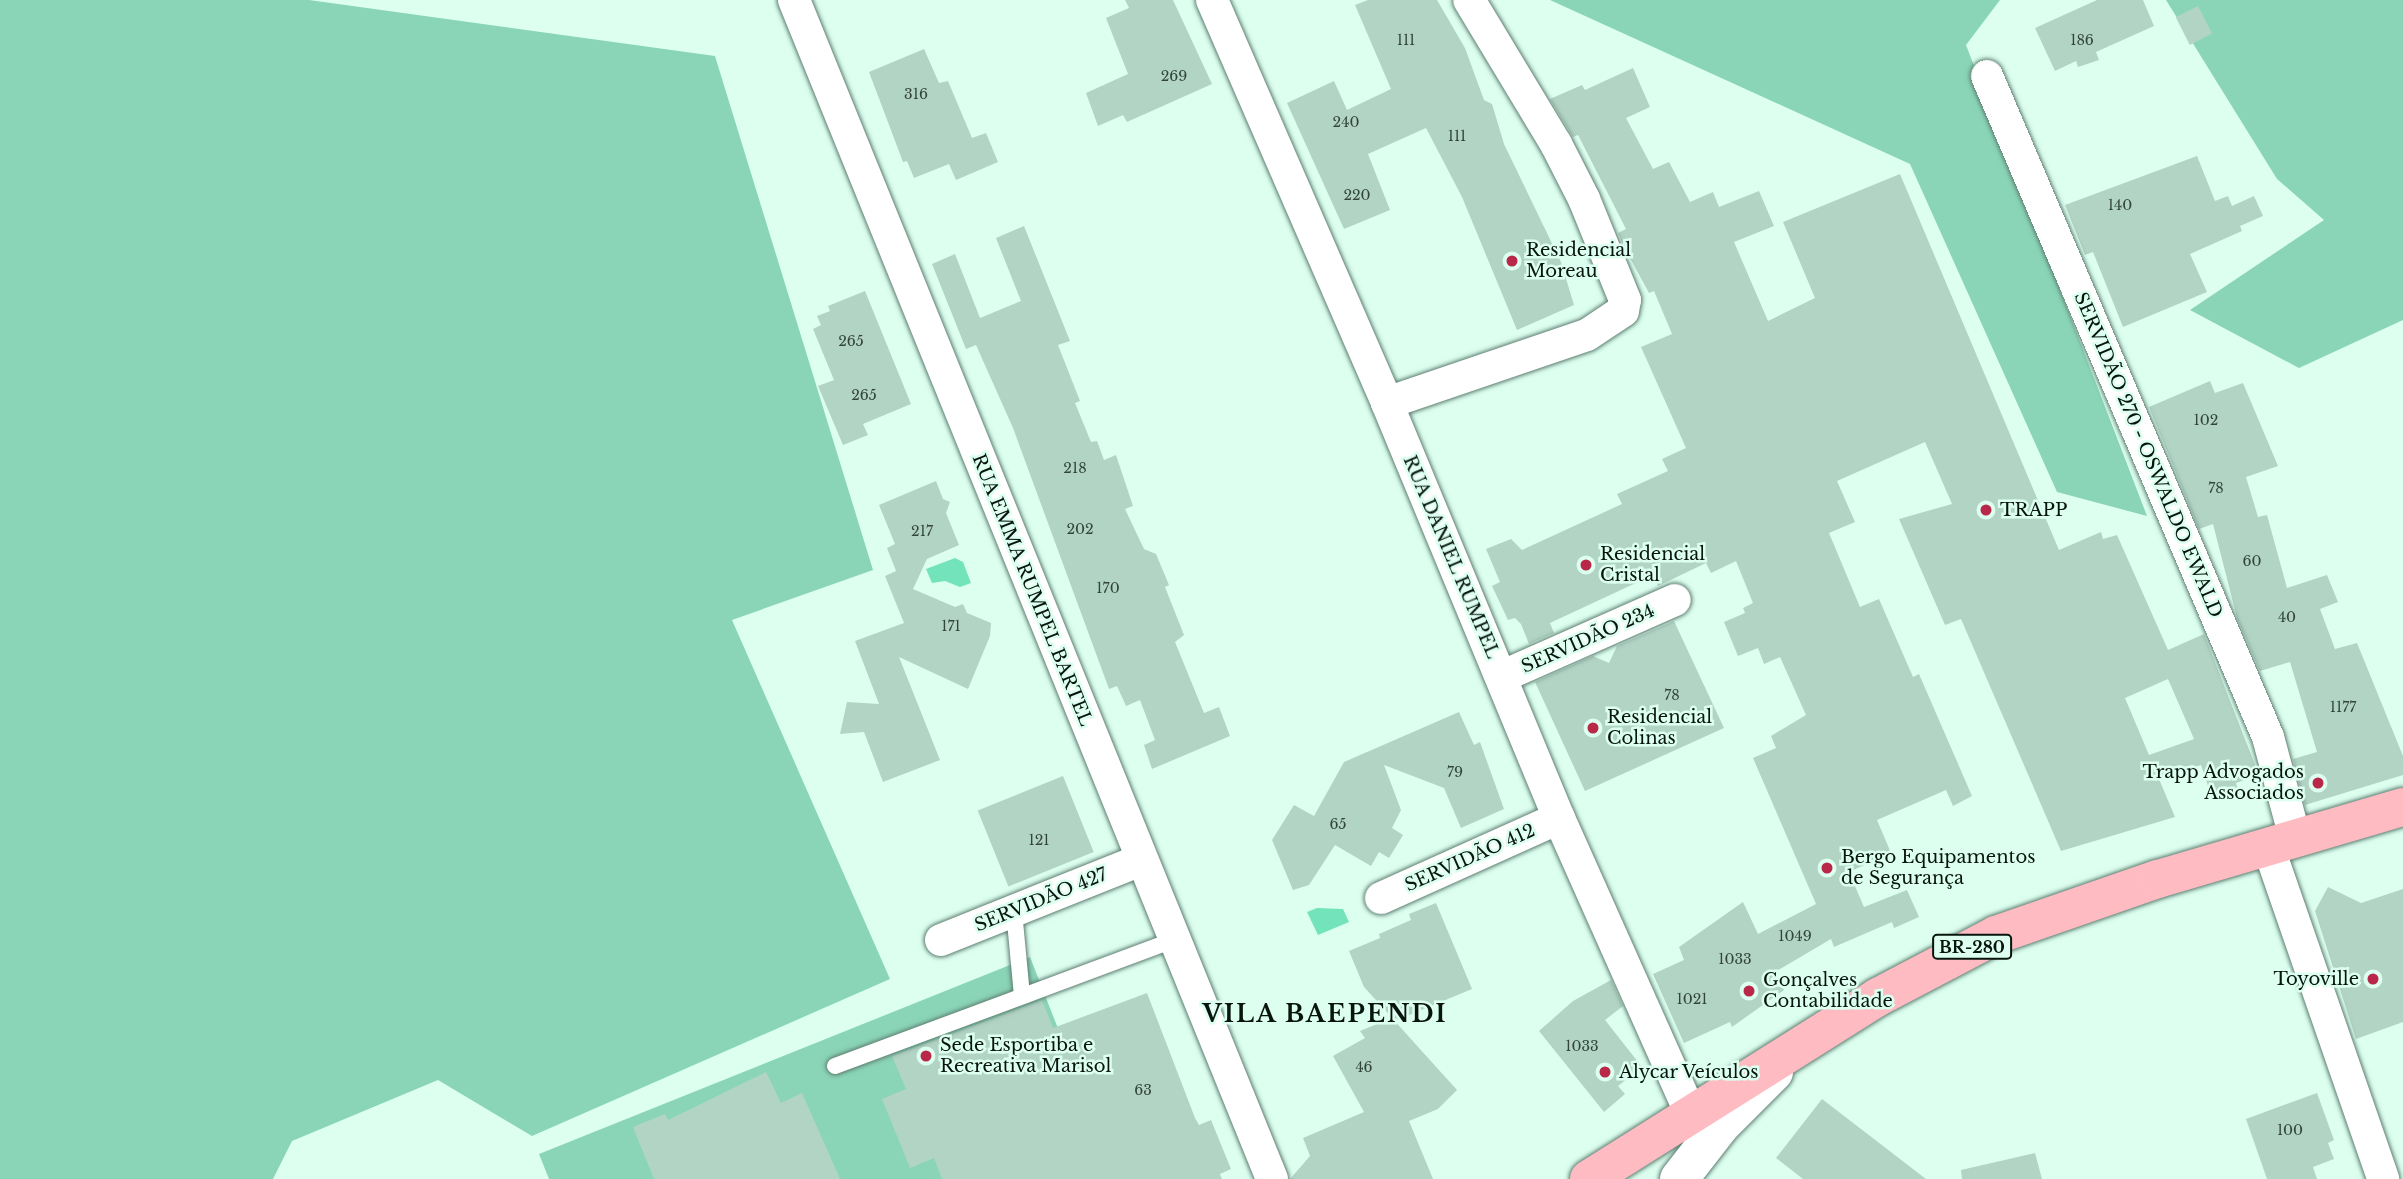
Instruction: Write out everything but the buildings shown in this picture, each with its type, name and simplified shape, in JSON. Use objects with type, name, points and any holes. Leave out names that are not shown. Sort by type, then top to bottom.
[{"type":"highway","name":"BR-280","points":[[1800,1046],[1939,963],[1996,935],[2069,907],[2403,807]]},
{"type":"highway","points":[[1589,1179],[1800,1046]]},
{"type":"street","name":"RUA EMMA RUMPEL BARTEL","points":[[794,0],[1272,1179]]},
{"type":"street","name":"RUA DANIEL RUMPEL","points":[[1212,0],[1387,404],[1559,818],[1691,1114]]},
{"type":"street","points":[[1387,404],[1587,335],[1623,311],[1625,300],[1556,144],[1469,0]]},
{"type":"street","name":"SERVIDÃO 270 - OSWALDO EWALD","points":[[1987,76],[2268,737],[2282,842],[2384,1179]]},
{"type":"street","name":"SERVIDÃO 234","points":[[1501,677],[1675,600]]},
{"type":"street","name":"SERVIDÃO 412","points":[[1381,898],[1559,818]]},
{"type":"street","name":"SERVIDÃO 427","points":[[941,940],[1141,860]]},
{"type":"street","points":[[1679,1179],[1721,1125],[1800,1046]]},
{"type":"lane","points":[[1014,911],[1021,996]]},
{"type":"lane","points":[[835,1066],[1174,940]]},
{"type":"shaded area","points":[[0,0],[309,0],[715,56],[873,570],[732,620],[890,979],[532,1136],[438,1080],[292,1141],[273,1179],[0,1179]]},
{"type":"shaded area","points":[[1550,0],[2000,0],[1966,45],[2147,516],[2057,492],[1910,164]]},
{"type":"shaded area","points":[[2166,0],[2403,0],[2403,320],[2299,368],[2190,310],[2324,220],[2277,179]]},
{"type":"shaded area","points":[[955,558],[963,562],[971,583],[960,587],[945,581],[932,583],[926,569]]},
{"type":"shaded area","points":[[1317,908],[1343,909],[1349,922],[1318,935],[1307,912]]},
{"type":"shaded area","name":"Sede Esportiba e Recreativa Marisol","points":[[1030,957],[1117,1179],[549,1179],[539,1154]]},
{"type":"place","name":"Residencial Moreau","points":[[1512,261]]},
{"type":"place","name":"TRAPP","points":[[1986,510]]},
{"type":"place","name":"Residencial Cristal","points":[[1586,565]]},
{"type":"place","name":"Residencial Colinas","points":[[1593,728]]},
{"type":"place","name":"Trapp Advogados Associados","points":[[2318,783]]},
{"type":"place","name":"Bergo Equipamentos de Segurança","points":[[1827,868]]},
{"type":"place","name":"Toyoville","points":[[2373,979]]},
{"type":"place","name":"Gonçalves Contabilidade","points":[[1749,991]]},
{"type":"place","name":"Sede Esportiba e Recreativa Marisol","points":[[926,1056]]},
{"type":"place","name":"Alycar Veículos","points":[[1605,1072]]},
{"type":"district","name":"VILA BAEPENDI","points":[[1325,1014]]}]
